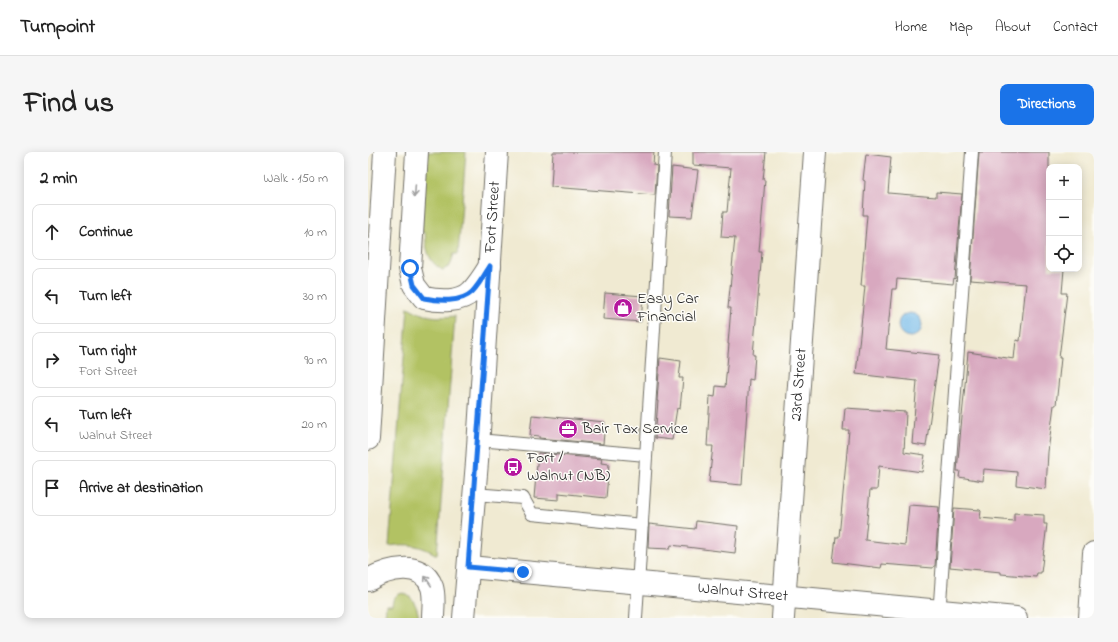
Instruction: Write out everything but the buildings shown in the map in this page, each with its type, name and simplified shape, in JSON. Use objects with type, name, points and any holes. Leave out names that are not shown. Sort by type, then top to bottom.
[{"type":"main road","points":[[368,439],[375,197],[385,152]]},
{"type":"main road","points":[[417,152],[410,268],[414,285],[424,298],[456,300],[472,292],[490,266]]},
{"type":"main road","name":"Fort Street","points":[[464,618],[478,440],[497,152]]},
{"type":"main road","name":"23rd Street","points":[[783,618],[815,152]]},
{"type":"main road","points":[[1090,618],[1094,553]]},
{"type":"main road","name":"Walnut Street","points":[[468,567],[784,596],[939,614],[1016,618]]},
{"type":"main road","points":[[368,580],[381,573],[398,569],[411,569],[420,572],[428,578],[432,588],[434,598],[433,618]]},
{"type":"lane","points":[[636,618],[665,152]]},
{"type":"lane","points":[[939,614],[972,152]]},
{"type":"lane","points":[[478,440],[646,455]]},
{"type":"lane","points":[[474,494],[523,498],[532,514],[642,525]]},
{"type":"green space","points":[[427,152],[466,152],[458,254],[454,254],[450,266],[443,270],[431,259],[427,249],[425,233],[421,232]]},
{"type":"green space","points":[[408,307],[430,316],[455,316],[437,555],[420,547],[403,545],[389,546]]},
{"type":"green space","points":[[403,593],[410,597],[414,603],[419,618],[385,618],[386,605],[392,605],[395,597]]},
{"type":"water","points":[[910,313],[918,317],[922,325],[918,333],[910,337],[902,333],[898,325],[902,317]]},
{"type":"place","name":"Easy Car Financial","points":[[623,308]]},
{"type":"place","name":"Bair Tax Service","points":[[568,429]]},
{"type":"place","name":"Fort / Walnut (NB)","points":[[513,467]]},
{"type":"route","points":[[410,268],[414,285],[424,298],[456,300],[472,292],[490,266],[477,462],[468,567],[523,572]]}]
